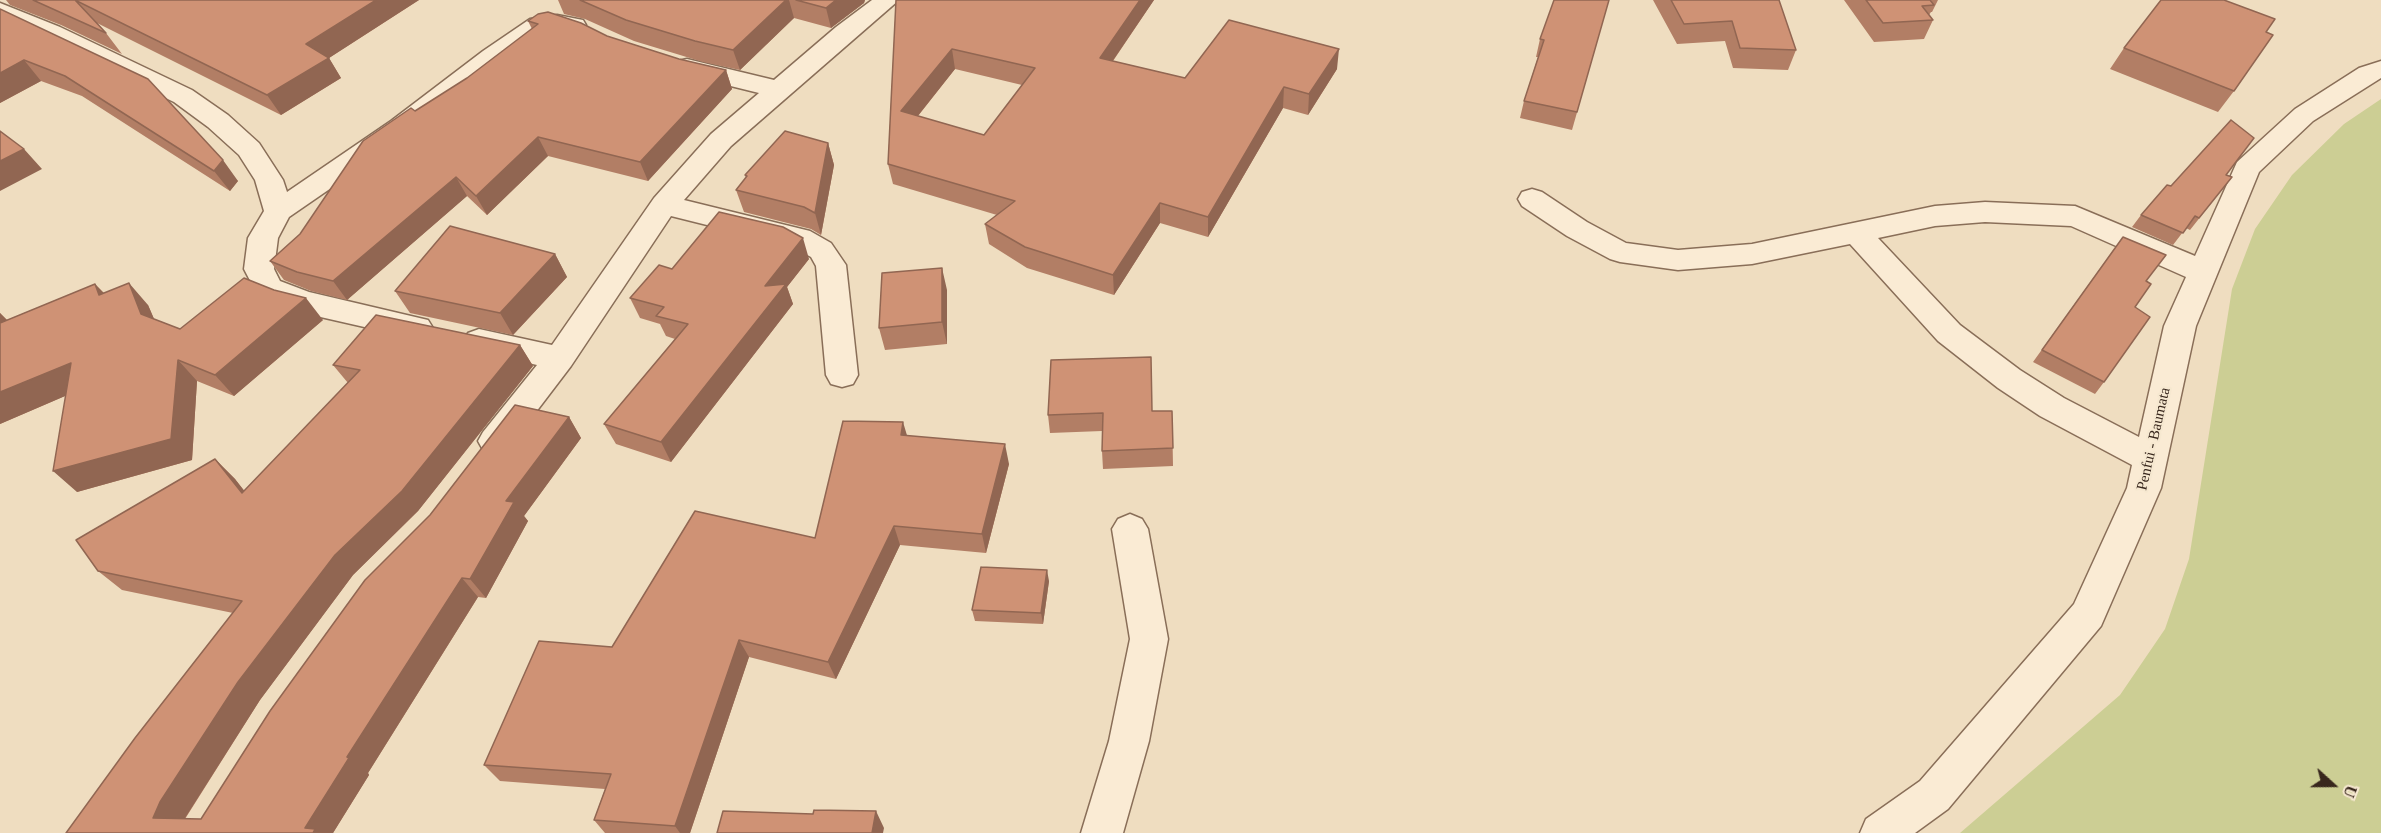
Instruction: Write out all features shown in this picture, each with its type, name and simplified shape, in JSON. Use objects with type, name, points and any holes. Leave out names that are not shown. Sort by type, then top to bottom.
[{"type":"street","points":[[475,468],[560,358],[664,205],[721,140],[845,32],[887,0]]},
{"type":"street","points":[[0,10],[183,96],[209,114],[249,149],[269,180],[278,212]]},
{"type":"street","points":[[560,358],[303,302],[269,288],[259,269],[263,238],[278,212],[401,127],[492,56],[539,24],[557,22],[600,35]]},
{"type":"street","points":[[665,60],[778,89]]},
{"type":"street","name":"Penfui - Baumata","points":[[1881,833],[1934,795],[2088,615],[2144,488],[2180,326],[2247,168],[2304,114],[2368,74],[2381,69]]},
{"type":"street","points":[[1532,200],[1577,229],[1620,252],[1678,260],[1752,254],[1935,216],[1985,212],[2075,216],[2203,272]]},
{"type":"street","points":[[664,205],[800,238],[821,250],[831,264],[842,375]]},
{"type":"street","points":[[1856,232],[1949,333],[2052,407],[2150,459]]},
{"type":"street","points":[[1102,833],[1129,741],[1149,639],[1130,530]]},
{"type":"green space","points":[[2381,99],[2381,833],[1960,833],[2120,695],[2165,629],[2189,559],[2232,289],[2255,229],[2292,175],[2344,124]]},
{"type":"building","points":[[33,0],[75,0],[106,33]]},
{"type":"building","points":[[75,0],[376,0],[306,44],[329,58],[267,95]]},
{"type":"building","points":[[580,0],[786,0],[733,50],[626,20]]},
{"type":"building","points":[[796,0],[836,0],[826,8]]},
{"type":"building","points":[[896,0],[1140,0],[1100,58],[1185,78],[1229,20],[1339,49],[1309,94],[1284,87],[1208,217],[1160,203],[1113,275],[1025,247],[985,224],[1015,201],[888,164]],"holes":[[[952,49],[1035,68],[984,135],[901,111]]]},
{"type":"building","points":[[1554,0],[1609,0],[1577,112],[1524,101],[1544,40],[1540,39]]},
{"type":"building","points":[[1671,0],[1779,0],[1796,50],[1740,48],[1732,21],[1684,24]]},
{"type":"building","points":[[1866,0],[1930,0],[1934,5],[1922,6],[1933,20],[1883,23]]},
{"type":"building","points":[[2161,0],[2224,0],[2275,19],[2266,32],[2273,35],[2234,91],[2124,48]]},
{"type":"building","points":[[0,9],[148,79],[223,160],[214,171],[65,76],[24,60],[0,73]]},
{"type":"building","points":[[548,12],[581,23],[607,36],[679,59],[726,70],[640,162],[538,137],[476,196],[456,177],[333,281],[297,272],[270,261],[300,234],[363,141],[411,108],[415,111],[467,78],[538,24],[528,21],[538,14]]},
{"type":"building","points":[[2231,120],[2254,138],[2226,175],[2232,177],[2199,218],[2195,216],[2183,233],[2141,215],[2167,185],[2171,186]]},
{"type":"building","points":[[0,131],[24,149],[0,161]]},
{"type":"building","points":[[785,131],[828,143],[815,213],[804,207],[736,190],[747,176],[745,175]]},
{"type":"building","points":[[719,212],[783,227],[803,238],[765,286],[786,284],[661,442],[604,424],[688,324],[656,316],[664,307],[630,298],[659,265],[672,269]]},
{"type":"building","points":[[450,226],[555,254],[500,313],[395,291]]},
{"type":"building","points":[[2123,237],[2166,255],[2146,281],[2151,284],[2135,307],[2150,317],[2104,382],[2042,350]]},
{"type":"building","points":[[942,268],[942,322],[879,328],[882,273]]},
{"type":"building","points":[[244,278],[274,290],[306,298],[215,375],[178,360],[171,439],[53,471],[71,363],[0,392],[0,323],[95,284],[99,295],[129,283],[141,314],[180,329]]},
{"type":"building","points":[[376,315],[520,345],[402,491],[335,555],[238,682],[160,802],[153,818],[201,819],[270,711],[365,580],[430,515],[515,405],[569,417],[506,501],[514,502],[470,579],[462,578],[347,757],[349,758],[305,828],[315,829],[313,833],[66,833],[135,738],[242,601],[98,571],[76,540],[215,459],[242,493],[360,370],[333,365]]},
{"type":"building","points":[[1151,357],[1152,411],[1172,411],[1173,448],[1102,451],[1103,413],[1048,415],[1051,360]]},
{"type":"building","points":[[843,421],[903,422],[901,435],[1005,444],[982,534],[894,526],[828,662],[739,640],[675,826],[594,820],[611,774],[484,765],[539,641],[612,647],[695,511],[815,538]]},
{"type":"building","points":[[981,567],[1047,570],[1041,613],[972,610]]},
{"type":"building","points":[[814,810],[876,811],[872,833],[717,833],[723,811],[813,814]]}]
